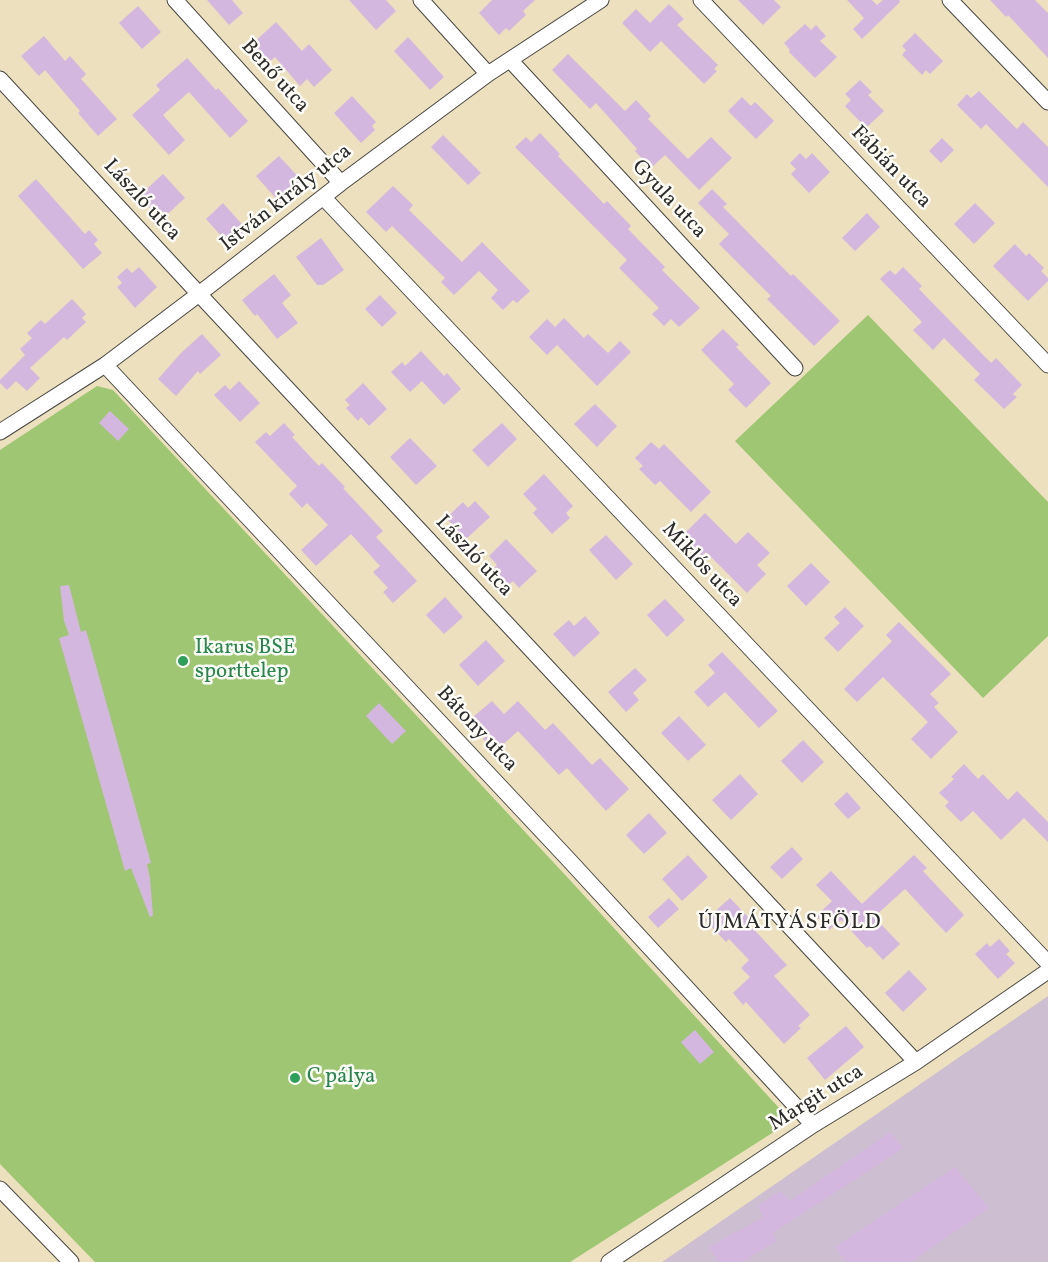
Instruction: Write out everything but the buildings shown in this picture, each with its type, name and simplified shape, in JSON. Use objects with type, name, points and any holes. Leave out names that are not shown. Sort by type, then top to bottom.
[{"type":"street","name":"Benő utca","points":[[176,0],[341,183]]},
{"type":"street","points":[[421,0],[488,74]]},
{"type":"street","name":"István király utca","points":[[0,432],[105,365],[341,183],[488,74],[601,0]]},
{"type":"street","name":"Fábián utca","points":[[701,0],[1048,365]]},
{"type":"street","points":[[950,0],[1048,102]]},
{"type":"street","name":"Gyula utca","points":[[510,60],[795,368]]},
{"type":"street","name":"László utca","points":[[0,79],[916,1062]]},
{"type":"street","name":"Miklós utca","points":[[323,197],[1048,963]]},
{"type":"street","name":"Bátony utca","points":[[105,365],[569,860],[813,1125]]},
{"type":"street","name":"Margit utca","points":[[609,1262],[813,1125],[916,1062],[1048,971]]},
{"type":"street","points":[[0,1189],[71,1262]]},
{"type":"shaded area","points":[[1048,996],[1048,1262],[662,1262]]},
{"type":"green space","points":[[868,315],[1048,502],[1048,636],[983,698],[735,441]]},
{"type":"green space","name":"Ikarus BSE sporttelep","points":[[97,386],[113,390],[791,1121],[570,1262],[95,1262],[0,1164],[0,450]]},
{"type":"place","name":"Ikarus BSE sporttelep","points":[[183,661]]},
{"type":"place","name":"C pálya","points":[[295,1078]]},
{"type":"district","name":"ÚJMÁTYÁSFÖLD","points":[[790,924]]}]
